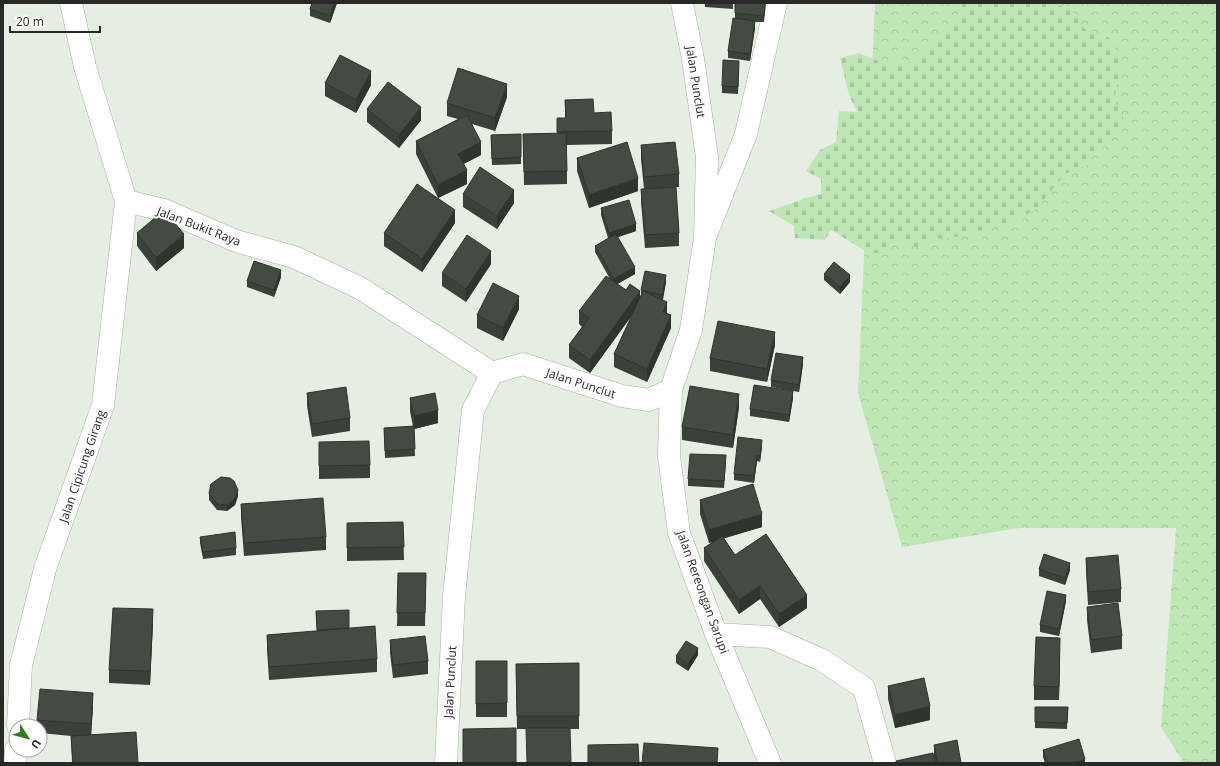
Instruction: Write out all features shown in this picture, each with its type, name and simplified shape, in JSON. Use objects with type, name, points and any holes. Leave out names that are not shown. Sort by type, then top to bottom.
[{"type":"street","points":[[71,3],[84,67],[126,201]]},
{"type":"street","name":"Jalan Punclut","points":[[446,763],[454,596],[473,410],[492,373],[523,364],[622,396],[649,400],[671,390],[692,330],[705,238],[707,157],[693,59],[682,3]]},
{"type":"street","points":[[705,238],[746,134],[776,3]]},
{"type":"street","name":"Jalan Bukit Raya","points":[[126,201],[164,210],[236,242],[294,257],[360,288],[492,373]]},
{"type":"street","name":"Jalan Cipicung Girang","points":[[18,718],[21,665],[45,569],[103,405],[126,201]]},
{"type":"street","name":"Jalan Rereongan Sarupi","points":[[671,390],[669,456],[679,533],[716,634],[770,763]]},
{"type":"street","points":[[716,634],[770,636],[822,660],[864,688],[885,763]]},
{"type":"green space","points":[[875,3],[1217,3],[1217,763],[1184,763],[1161,727],[1176,528],[1020,528],[902,547],[858,393]]},
{"type":"green space","points":[[964,3],[1052,3],[1072,10],[1083,28],[1112,39],[1118,58],[1119,74],[1114,100],[1127,125],[1106,137],[1087,165],[1065,174],[1035,210],[1011,222],[956,237],[931,239],[920,248],[899,240],[884,254],[867,252],[831,230],[825,240],[795,238],[794,226],[769,211],[821,194],[821,179],[806,171],[820,150],[836,142],[839,111],[857,112],[849,95],[840,58],[859,53],[885,64],[905,65],[946,36]]},
{"type":"building","points":[[312,3],[334,3],[330,16],[310,9]]},
{"type":"building","points":[[735,3],[765,3],[764,16],[735,13]]},
{"type":"building","points":[[733,18],[755,21],[750,54],[728,51]]},
{"type":"building","points":[[340,55],[371,71],[356,100],[325,83]]},
{"type":"building","points":[[723,60],[739,61],[738,87],[722,86]]},
{"type":"building","points":[[458,68],[507,84],[495,118],[447,103]]},
{"type":"building","points":[[388,82],[421,107],[399,135],[367,109]]},
{"type":"building","points":[[593,99],[594,113],[611,112],[612,131],[557,132],[557,118],[566,118],[565,100]]},
{"type":"building","points":[[467,115],[481,142],[458,154],[467,170],[438,185],[416,141]]},
{"type":"building","points":[[566,133],[567,171],[524,172],[523,134]]},
{"type":"building","points":[[521,134],[521,157],[492,159],[491,135]]},
{"type":"building","points":[[627,142],[638,178],[589,195],[577,158]]},
{"type":"building","points":[[675,142],[679,174],[644,177],[641,145]]},
{"type":"building","points":[[480,167],[514,190],[497,216],[463,194]]},
{"type":"building","points":[[417,184],[455,210],[422,259],[384,233]]},
{"type":"building","points":[[676,187],[679,233],[645,235],[641,189]]},
{"type":"building","points":[[629,200],[636,224],[609,233],[601,208]]},
{"type":"building","points":[[164,210],[184,234],[156,258],[137,233]]},
{"type":"building","points":[[616,234],[635,267],[614,279],[595,246]]},
{"type":"building","points":[[467,235],[491,251],[466,289],[442,273]]},
{"type":"building","points":[[254,261],[281,270],[274,290],[247,281]]},
{"type":"building","points":[[834,262],[850,275],[840,287],[824,274]]},
{"type":"building","points":[[645,271],[666,275],[662,295],[641,290]]},
{"type":"building","points":[[606,276],[626,290],[630,284],[640,291],[590,360],[569,345],[589,318],[579,311]]},
{"type":"building","points":[[493,283],[519,296],[503,328],[477,315]]},
{"type":"building","points":[[643,291],[667,302],[663,312],[671,315],[647,369],[614,354]]},
{"type":"building","points":[[718,321],[775,332],[767,369],[710,358]]},
{"type":"building","points":[[776,353],[803,357],[799,385],[771,380]]},
{"type":"building","points":[[754,385],[793,391],[789,415],[750,409]]},
{"type":"building","points":[[690,386],[739,394],[733,435],[682,427]]},
{"type":"building","points":[[346,387],[350,418],[312,424],[307,393]]},
{"type":"building","points":[[435,393],[438,410],[414,416],[410,398]]},
{"type":"building","points":[[414,426],[415,449],[385,451],[384,428]]},
{"type":"building","points":[[738,437],[762,440],[760,456],[757,455],[754,476],[734,474]]},
{"type":"building","points":[[369,441],[370,465],[319,466],[319,442]]},
{"type":"building","points":[[690,454],[726,455],[724,481],[688,479]]},
{"type":"building","points":[[221,477],[230,478],[234,481],[238,490],[235,499],[227,505],[217,504],[209,493],[211,484]]},
{"type":"building","points":[[753,484],[762,514],[709,530],[700,500]]},
{"type":"building","points":[[323,498],[326,537],[244,543],[241,504]]},
{"type":"building","points":[[403,522],[404,547],[347,548],[347,523]]},
{"type":"building","points":[[235,532],[236,548],[203,552],[200,537]]},
{"type":"building","points":[[766,534],[807,595],[779,614],[760,586],[739,600],[704,548],[722,536],[735,555]]},
{"type":"building","points":[[1044,554],[1070,563],[1065,578],[1039,569]]},
{"type":"building","points":[[1118,555],[1121,589],[1088,592],[1086,558]]},
{"type":"building","points":[[398,573],[426,573],[425,613],[397,613]]},
{"type":"building","points":[[1047,591],[1066,595],[1059,629],[1040,625]]},
{"type":"building","points":[[1118,603],[1122,636],[1091,640],[1087,607]]},
{"type":"building","points":[[113,608],[153,609],[150,671],[109,670]]},
{"type":"building","points":[[349,610],[349,628],[317,630],[316,611]]},
{"type":"building","points":[[375,626],[377,659],[269,667],[267,635]]},
{"type":"building","points":[[425,636],[428,661],[393,665],[390,640]]},
{"type":"building","points":[[1036,637],[1060,638],[1059,687],[1034,686]]},
{"type":"building","points":[[686,641],[698,648],[688,664],[676,656]]},
{"type":"building","points":[[476,661],[507,661],[507,703],[476,704]]},
{"type":"building","points":[[579,663],[579,716],[517,716],[516,664]]},
{"type":"building","points":[[924,678],[930,706],[895,715],[888,686]]},
{"type":"building","points":[[40,689],[93,693],[91,724],[48,721],[48,718],[37,718]]},
{"type":"building","points":[[1035,707],[1068,707],[1067,723],[1035,722]]},
{"type":"building","points":[[516,728],[516,763],[463,763],[463,729]]},
{"type":"building","points":[[526,728],[570,728],[571,763],[527,763]]},
{"type":"building","points":[[136,732],[138,763],[73,763],[71,736]]},
{"type":"building","points":[[1079,739],[1085,759],[1073,763],[1047,763],[1043,750]]},
{"type":"building","points":[[957,740],[961,763],[938,763],[934,745]]},
{"type":"building","points":[[644,743],[718,748],[717,763],[642,763]]},
{"type":"building","points":[[638,744],[639,763],[588,763],[588,745]]},
{"type":"building","points":[[933,753],[935,763],[896,763],[896,761]]}]
